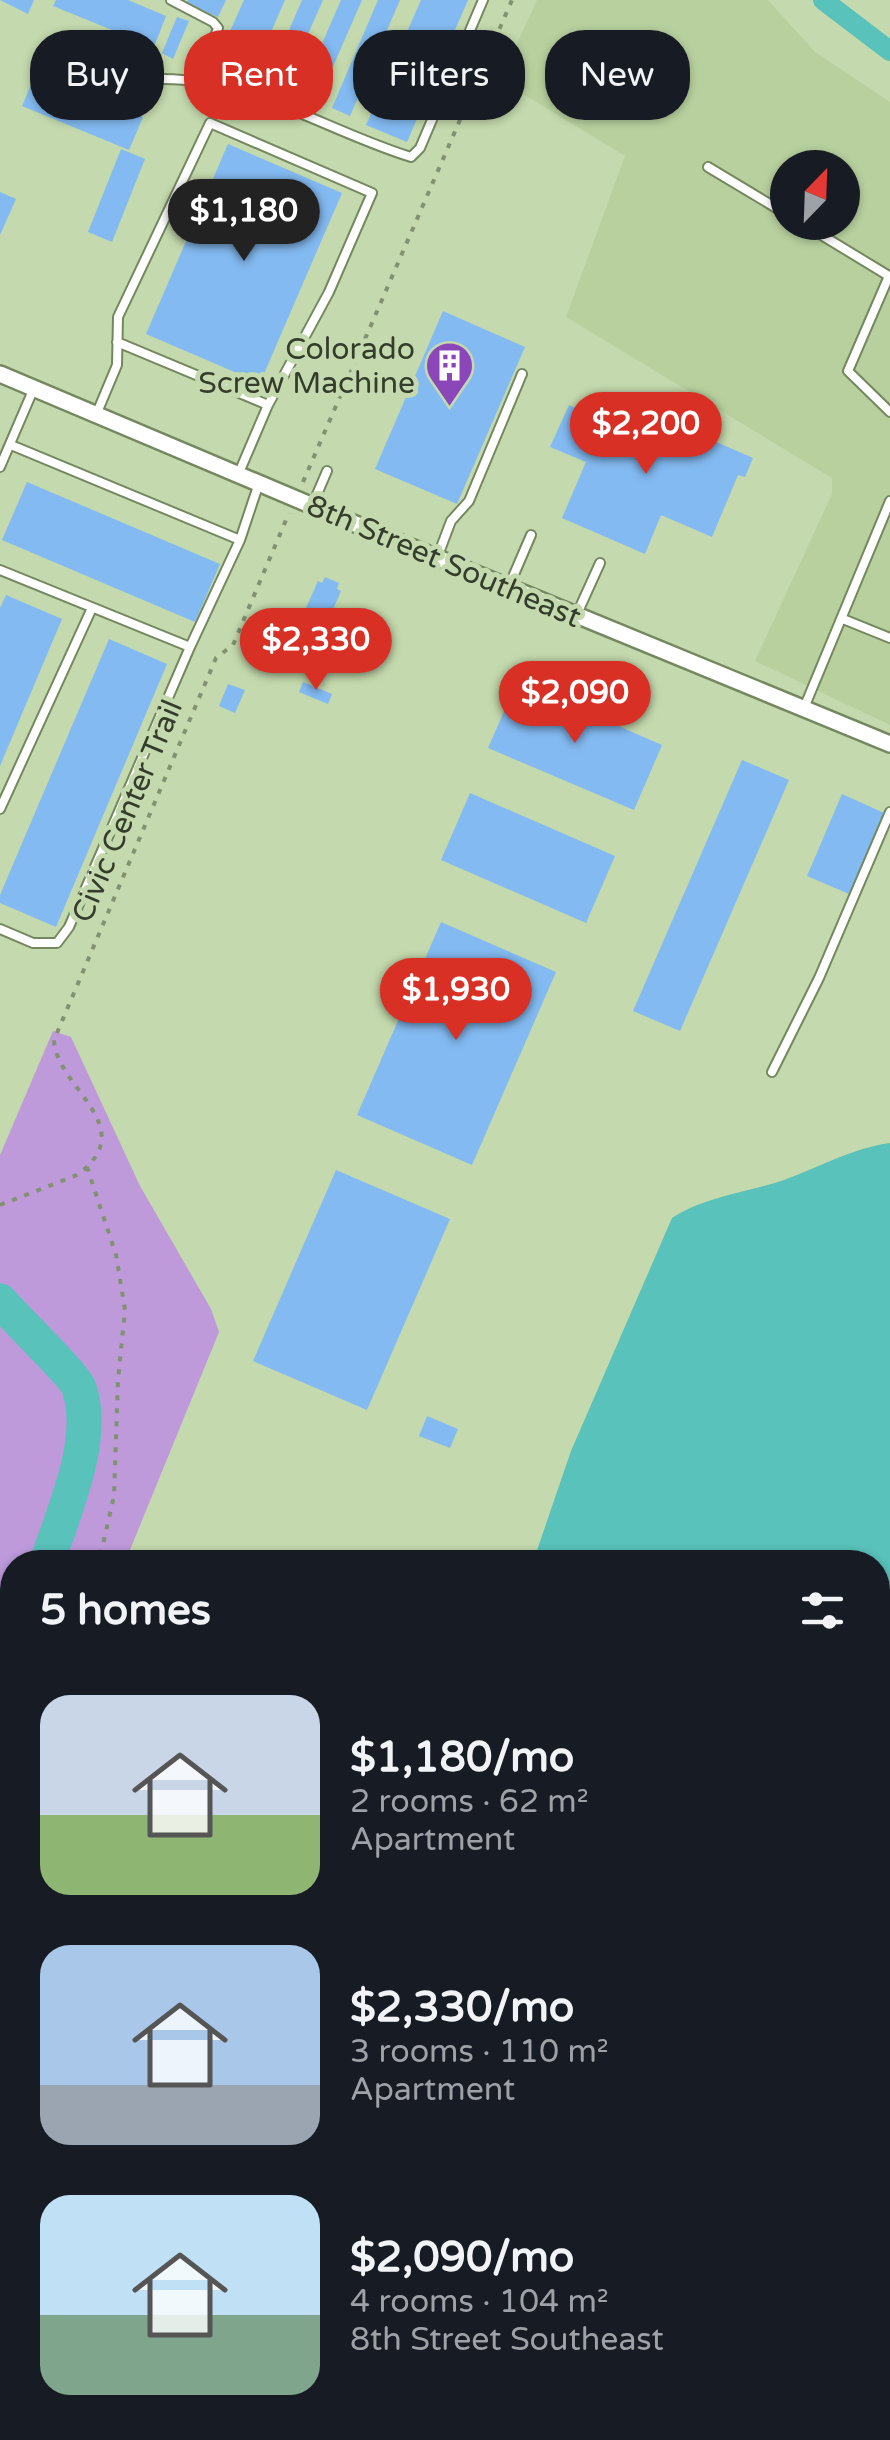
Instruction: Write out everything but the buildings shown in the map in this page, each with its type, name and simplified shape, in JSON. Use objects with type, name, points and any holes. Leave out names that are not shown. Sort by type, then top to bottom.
[{"type":"street","name":"8th Street Southeast","points":[[0,374],[890,744]]},
{"type":"lane","points":[[171,0],[213,22],[217,30]]},
{"type":"lane","points":[[315,120],[412,157],[420,148],[483,0]]},
{"type":"lane","points":[[96,415],[117,365],[118,317],[210,123],[372,192],[330,292],[268,405],[238,475]]},
{"type":"lane","points":[[708,167],[770,204]]},
{"type":"lane","points":[[830,240],[889,276],[848,371],[890,412]]},
{"type":"lane","points":[[117,342],[268,405]]},
{"type":"lane","points":[[436,558],[451,521],[469,501],[522,374]]},
{"type":"lane","points":[[0,467],[34,388]]},
{"type":"lane","points":[[11,445],[240,540]]},
{"type":"lane","points":[[312,506],[327,471]]},
{"type":"lane","points":[[0,929],[33,944],[56,943],[69,927],[240,540],[260,483]]},
{"type":"lane","points":[[804,708],[890,501]]},
{"type":"lane","points":[[508,588],[531,535]]},
{"type":"lane","points":[[576,616],[600,563]]},
{"type":"lane","points":[[0,570],[190,647]]},
{"type":"lane","points":[[0,809],[92,608]]},
{"type":"lane","points":[[842,619],[890,638]]},
{"type":"lane","points":[[772,1072],[819,978],[890,812]]},
{"type":"lane","points":[[878,843],[890,848]]},
{"type":"path","name":"Civic Center Trail","points":[[88,1167],[99,1148],[100,1121],[55,1050],[54,1040],[216,658],[233,645],[512,0]]},
{"type":"path","points":[[0,1206],[46,1189],[88,1167],[116,1255],[126,1310],[118,1380],[114,1496],[102,1550]]},
{"type":"shaded area","points":[[537,0],[768,0],[815,52],[890,102],[890,725],[755,661],[832,494],[832,478],[566,317],[625,156],[566,120],[690,120],[690,30],[545,30],[545,107],[525,95],[523,30]]},
{"type":"shaded area","points":[[53,1031],[71,1037],[140,1186],[211,1309],[219,1332],[130,1550],[0,1550],[0,1155]]},
{"type":"water","points":[[890,1143],[890,1550],[537,1550],[571,1451],[672,1218],[712,1200],[784,1180]]},
{"type":"waterway","points":[[823,0],[890,51]]},
{"type":"waterway","points":[[0,1301],[79,1388],[84,1430],[81,1453],[51,1550]]},
{"type":"place","name":"Colorado Screw Machine","points":[[450,408]]}]
